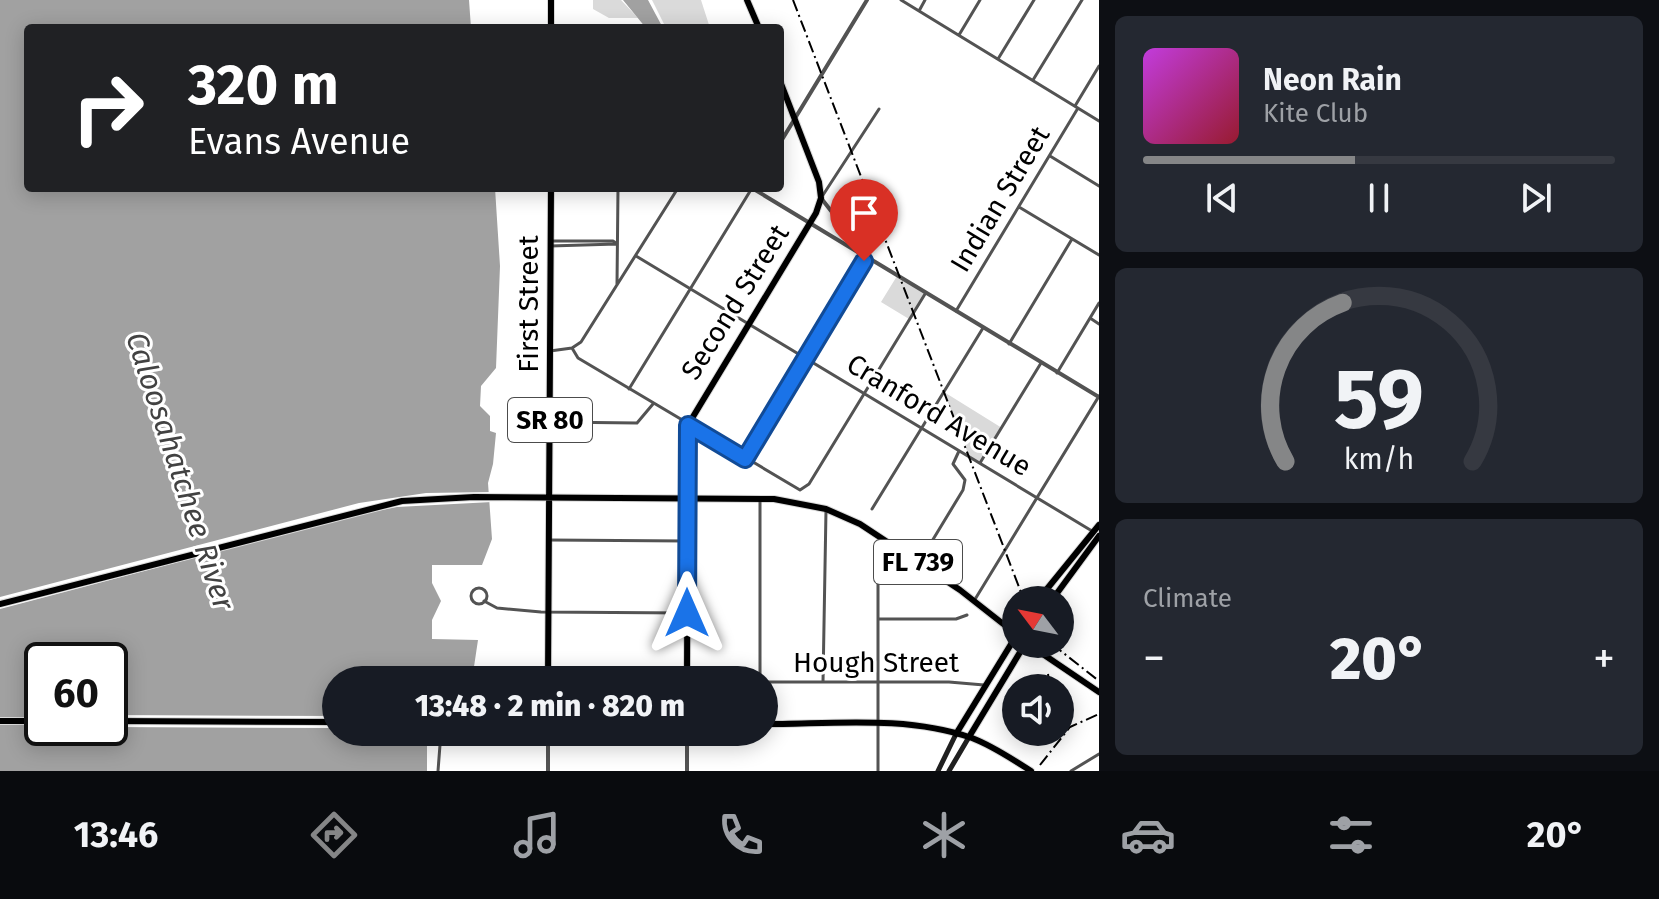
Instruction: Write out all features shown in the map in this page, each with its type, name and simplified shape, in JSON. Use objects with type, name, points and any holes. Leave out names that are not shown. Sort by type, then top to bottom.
[{"type":"main road","points":[[551,0],[551,24]]},
{"type":"main road","points":[[747,0],[757,24]]},
{"type":"main road","points":[[784,91],[819,182],[821,198]]},
{"type":"main road","name":"First Street","points":[[548,666],[551,192]]},
{"type":"main road","name":"Second Street","points":[[687,666],[688,425],[810,223],[821,198]]},
{"type":"main road","points":[[0,604],[370,507],[441,498],[686,498]]},
{"type":"main road","name":"FL 739","points":[[686,498],[789,500],[826,509],[883,538],[1002,624]]},
{"type":"main road","points":[[1062,586],[1097,534],[1099,525]]},
{"type":"main road","points":[[1051,586],[1097,534]]},
{"type":"main road","points":[[939,771],[956,734],[1003,658]]},
{"type":"main road","points":[[949,771],[1017,658]]},
{"type":"main road","points":[[1047,658],[1099,692]]},
{"type":"main road","points":[[0,721],[24,721]]},
{"type":"main road","points":[[128,721],[322,722]]},
{"type":"main road","points":[[778,724],[914,725],[969,737],[1031,771]]},
{"type":"street","points":[[784,136],[867,0]]},
{"type":"street","points":[[901,0],[1099,121]]},
{"type":"street","points":[[919,11],[925,0]]},
{"type":"street","points":[[959,35],[980,0]]},
{"type":"street","points":[[998,59],[1034,0]]},
{"type":"street","points":[[1033,80],[1082,0]]},
{"type":"street","name":"Indian Street","points":[[956,311],[1050,156],[1099,66]]},
{"type":"street","name":"Second Street","points":[[821,198],[831,189],[879,109]]},
{"type":"street","points":[[1050,156],[1099,186]]},
{"type":"street","points":[[617,285],[618,192]]},
{"type":"street","points":[[550,351],[572,348],[586,336],[676,192]]},
{"type":"street","points":[[629,389],[750,192]]},
{"type":"street","points":[[759,192],[1099,397],[974,601]]},
{"type":"street","points":[[821,198],[867,257]]},
{"type":"street","points":[[1019,207],[1099,255]]},
{"type":"street","points":[[1009,344],[1072,239]]},
{"type":"street","points":[[550,244],[613,241],[617,244]]},
{"type":"street","name":"Cranford Avenue","points":[[636,256],[1097,534]]},
{"type":"street","points":[[745,459],[867,257]]},
{"type":"street","points":[[572,348],[578,358],[688,425],[794,489],[804,489],[925,293]]},
{"type":"street","points":[[1057,373],[1099,303]]},
{"type":"street","points":[[1090,318],[1099,324]]},
{"type":"street","points":[[872,509],[983,328]]},
{"type":"street","points":[[980,463],[1041,363]]},
{"type":"street","points":[[550,422],[637,423],[654,403]]},
{"type":"street","points":[[926,551],[963,490],[965,480],[953,464],[959,451]]},
{"type":"street","points":[[760,499],[762,666]]},
{"type":"street","points":[[823,682],[826,509]]},
{"type":"street","points":[[878,771],[878,557],[883,538]]},
{"type":"street","points":[[549,540],[687,541]]},
{"type":"street","points":[[484,601],[497,608],[549,612],[687,613]]},
{"type":"street","points":[[878,619],[956,619],[967,615]]},
{"type":"street","name":"Hough Street","points":[[778,681],[976,682],[986,687]]},
{"type":"street","points":[[438,746],[438,771]]},
{"type":"street","points":[[548,746],[548,771]]},
{"type":"street","points":[[687,746],[687,771]]},
{"type":"street","points":[[1071,771],[1099,754]]},
{"type":"shaded area","points":[[593,0],[621,0],[638,18],[609,18],[593,9]]},
{"type":"shaded area","points":[[652,0],[701,0],[709,24],[664,24]]},
{"type":"shaded area","points":[[897,276],[925,293],[909,319],[881,302]]},
{"type":"shaded area","points":[[944,392],[1002,428],[980,463],[969,456]]},
{"type":"water","name":"Caloosahatchee River","points":[[0,0],[469,0],[471,24],[24,24],[24,192],[495,192],[500,266],[496,368],[481,386],[480,406],[490,416],[490,431],[496,433],[488,483],[492,539],[482,565],[432,565],[432,583],[441,601],[432,620],[432,639],[478,640],[474,666],[322,666],[322,746],[427,746],[427,771],[0,771]]},
{"type":"water","points":[[623,0],[648,0],[661,24],[643,24]]},
{"type":"pier","points":[[492,492],[492,502],[397,507],[357,515],[0,609],[0,597],[359,503],[426,493]]},
{"type":"pier","points":[[128,715],[322,716],[322,728],[128,727]]},
{"type":"railway","points":[[793,0],[1019,586]]},
{"type":"railway","points":[[1070,658],[1099,681]]},
{"type":"railway","points":[[1040,765],[1070,727],[1099,714]]},
{"type":"route","points":[[687,613],[688,425],[745,459],[864,261]]}]
